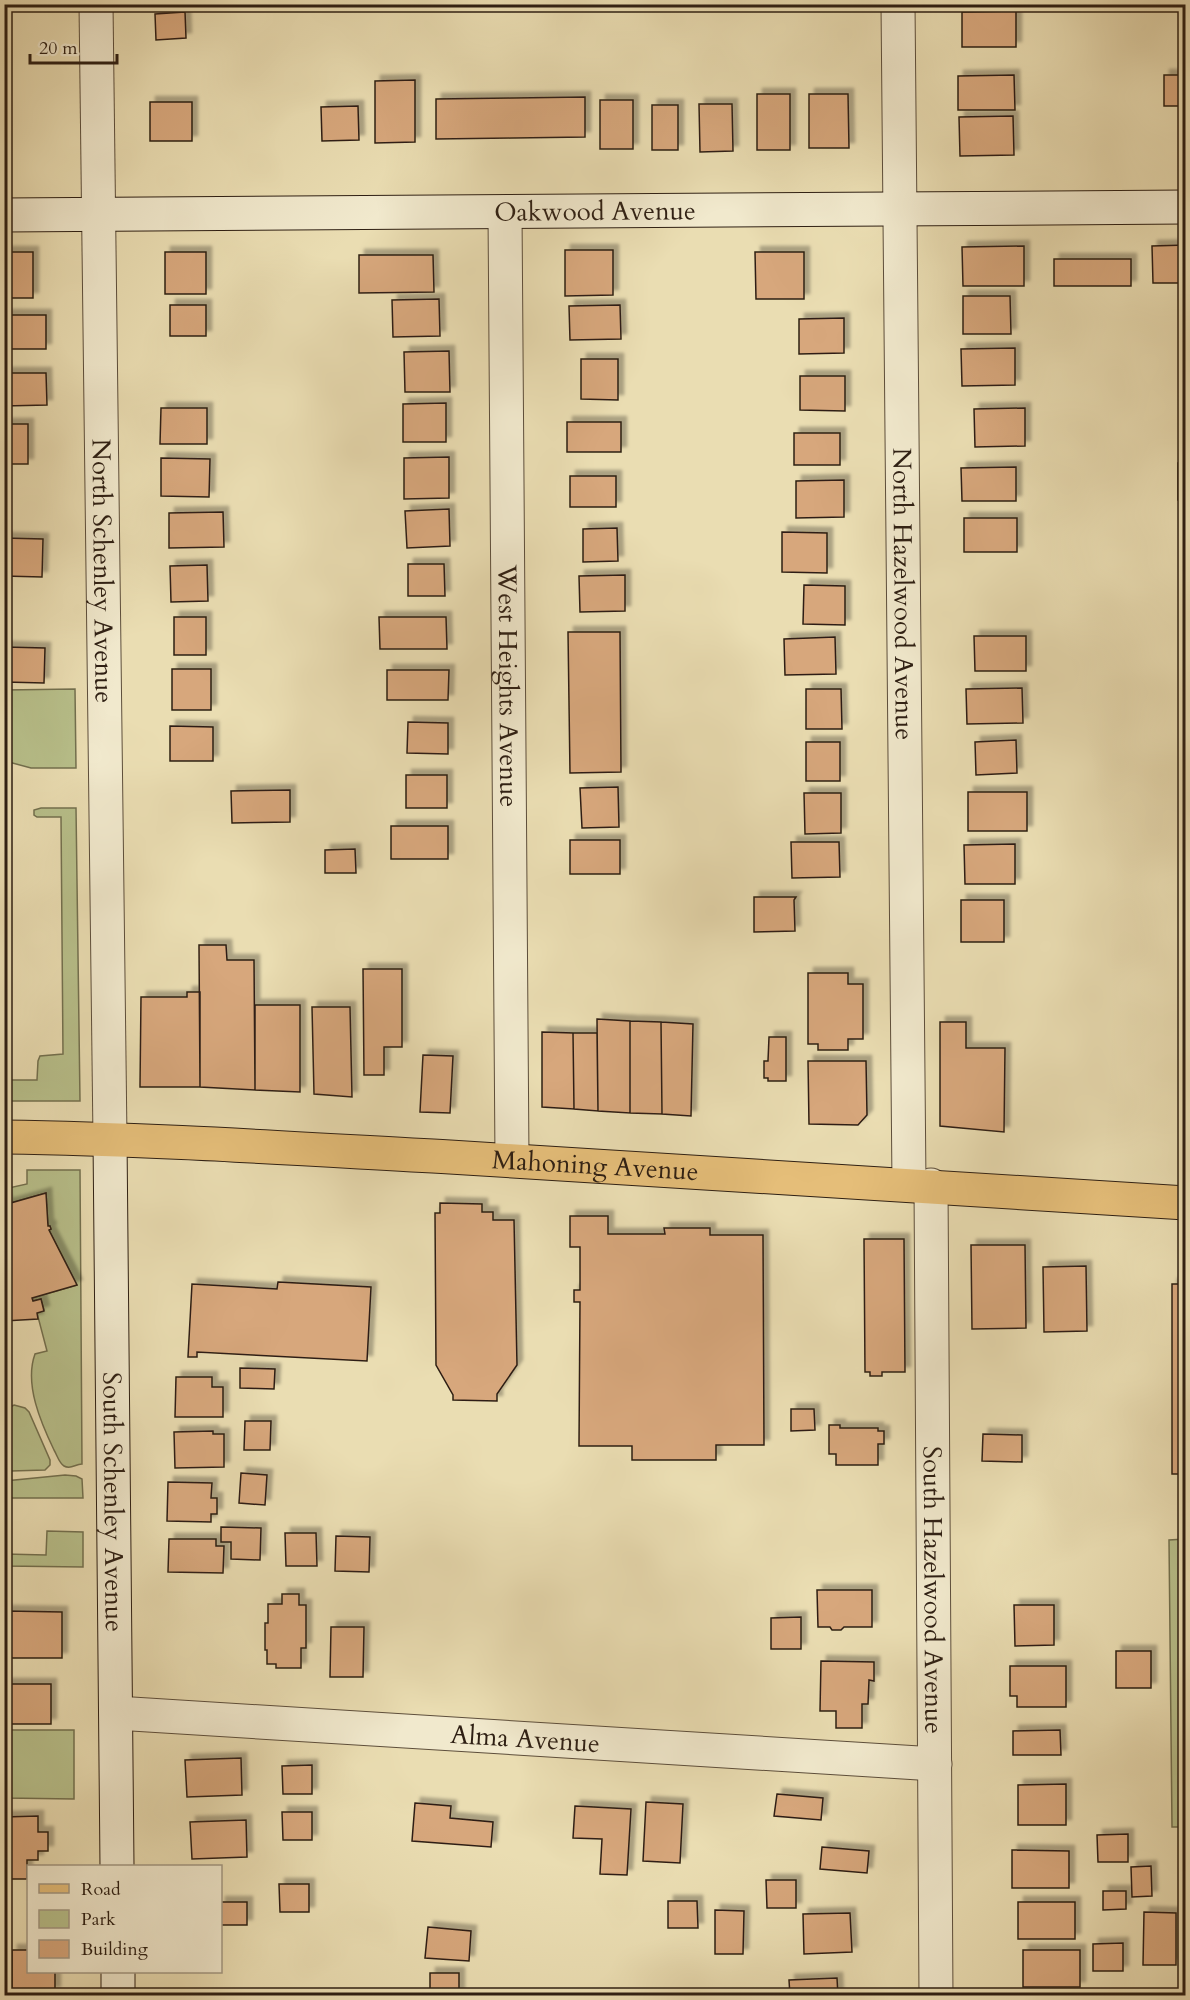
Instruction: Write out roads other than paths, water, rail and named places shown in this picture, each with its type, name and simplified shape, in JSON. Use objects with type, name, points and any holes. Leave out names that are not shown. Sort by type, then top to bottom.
[{"type":"main road","name":"Mahoning Avenue","points":[[4,1137],[110,1139],[512,1160],[1185,1203]]},
{"type":"street","name":"North Schenley Avenue","points":[[96,4],[110,1139]]},
{"type":"street","name":"North Hazelwood Avenue","points":[[898,4],[900,209],[920,1185]]},
{"type":"street","name":"Oakwood Avenue","points":[[4,215],[1185,207]]},
{"type":"street","name":"West Heights Avenue","points":[[505,212],[512,1160]]},
{"type":"street","name":"South Schenley Avenue","points":[[110,1139],[117,1865]]},
{"type":"street","name":"South Hazelwood Avenue","points":[[920,1185],[934,1764],[936,1995]]},
{"type":"street","name":"Alma Avenue","points":[[116,1713],[934,1764]]},
{"type":"street","points":[[118,1973],[118,1995]]}]
